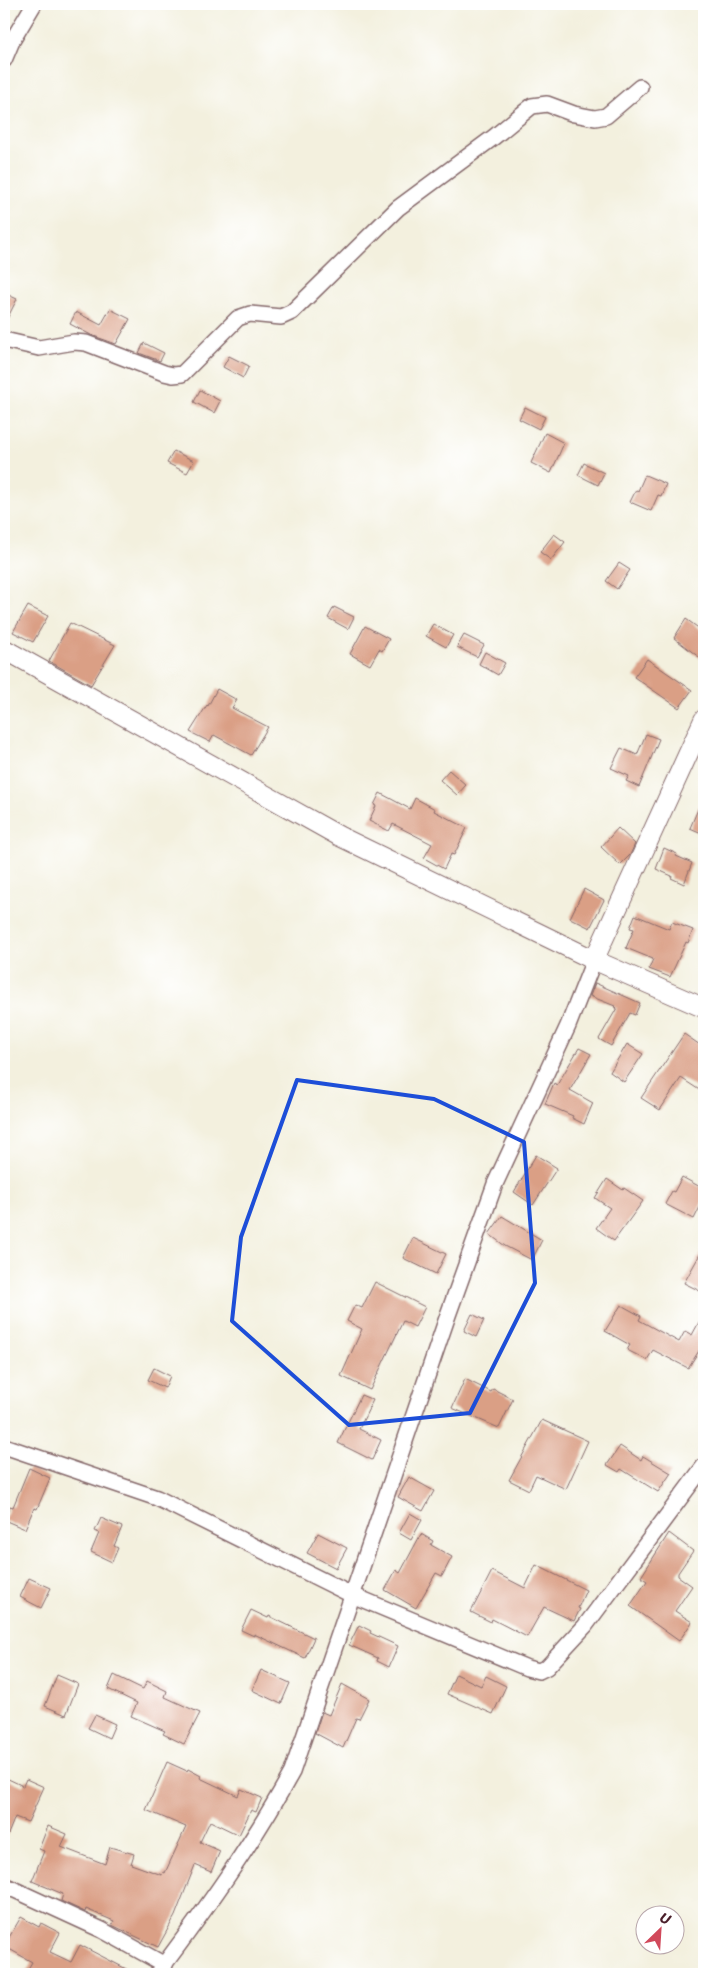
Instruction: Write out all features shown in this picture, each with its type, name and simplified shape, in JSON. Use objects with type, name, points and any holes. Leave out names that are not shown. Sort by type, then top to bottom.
[{"type":"street","points":[[4,60],[12,41],[34,4]]},
{"type":"street","points":[[4,340],[39,348],[74,342],[86,343],[164,373],[182,374],[238,318],[250,314],[281,317],[292,312],[398,208],[494,137],[532,106],[547,104],[574,114],[601,117],[606,116],[640,87]]},
{"type":"street","points":[[4,649],[339,836],[594,960],[704,1008]]},
{"type":"street","points":[[4,1885],[102,1930],[161,1969],[266,1820],[292,1772],[495,1184],[568,1026],[594,960],[704,719]]},
{"type":"street","points":[[4,1446],[157,1498],[352,1595],[538,1671],[547,1667],[585,1626],[704,1466]]},
{"type":"highlighted area","points":[[297,1080],[434,1099],[524,1142],[535,1283],[470,1413],[349,1425],[232,1321],[241,1237]]},
{"type":"building","points":[[4,293],[17,299],[4,325]]},
{"type":"building","points":[[110,309],[130,319],[116,344],[91,335],[70,324],[76,312],[101,325]]},
{"type":"building","points":[[144,343],[164,353],[160,361],[139,353]]},
{"type":"building","points":[[229,356],[249,366],[243,378],[223,367]]},
{"type":"building","points":[[200,390],[220,401],[214,413],[194,402]]},
{"type":"building","points":[[525,407],[545,417],[539,429],[519,419]]},
{"type":"building","points":[[545,433],[564,443],[551,473],[531,463]]},
{"type":"building","points":[[174,451],[194,461],[187,473],[167,463]]},
{"type":"building","points":[[584,463],[604,473],[598,485],[578,475]]},
{"type":"building","points":[[645,475],[666,484],[661,496],[658,495],[651,511],[630,502],[636,490],[638,491]]},
{"type":"building","points":[[554,534],[565,542],[551,560],[540,552]]},
{"type":"building","points":[[619,563],[630,570],[617,589],[606,581]]},
{"type":"building","points":[[28,606],[48,616],[33,642],[13,632]]},
{"type":"building","points":[[334,607],[354,617],[348,629],[328,618]]},
{"type":"building","points":[[686,619],[704,632],[704,661],[674,638]]},
{"type":"building","points":[[70,623],[115,645],[91,685],[49,661]]},
{"type":"building","points":[[433,624],[453,635],[446,647],[426,636]]},
{"type":"building","points":[[365,626],[389,639],[382,651],[379,649],[370,665],[350,654]]},
{"type":"building","points":[[464,635],[484,645],[477,657],[457,647]]},
{"type":"building","points":[[485,652],[505,663],[498,675],[479,664]]},
{"type":"building","points":[[647,659],[692,690],[679,708],[634,677]]},
{"type":"building","points":[[217,689],[237,700],[232,708],[268,727],[251,755],[214,735],[210,742],[190,732]]},
{"type":"building","points":[[646,734],[659,739],[639,787],[626,781],[629,776],[611,768],[621,748],[637,755]]},
{"type":"building","points":[[449,770],[466,785],[457,795],[440,780]]},
{"type":"building","points":[[380,793],[410,809],[415,798],[435,809],[434,811],[467,828],[454,855],[451,854],[444,869],[424,858],[432,844],[393,824],[389,831],[369,821]]},
{"type":"building","points":[[704,795],[704,834],[690,828]]},
{"type":"building","points":[[618,828],[635,844],[630,855],[620,865],[601,847]]},
{"type":"building","points":[[664,848],[692,863],[684,884],[656,869]]},
{"type":"building","points":[[584,889],[604,900],[590,928],[570,918]]},
{"type":"building","points":[[635,915],[669,929],[672,922],[693,930],[670,977],[649,969],[653,959],[626,948],[634,929],[630,928]]},
{"type":"building","points":[[595,983],[640,1003],[635,1015],[630,1013],[611,1046],[599,1039],[617,1008],[590,996]]},
{"type":"building","points":[[684,1034],[703,1047],[699,1052],[704,1055],[704,1093],[681,1078],[660,1110],[641,1098]]},
{"type":"building","points":[[627,1044],[643,1054],[624,1082],[610,1072]]},
{"type":"building","points":[[579,1048],[591,1054],[570,1090],[593,1103],[584,1124],[572,1118],[573,1116],[545,1104],[554,1083],[557,1085]]},
{"type":"building","points":[[536,1155],[557,1168],[533,1205],[514,1192]]},
{"type":"building","points":[[682,1177],[704,1189],[704,1199],[694,1219],[665,1204]]},
{"type":"building","points":[[607,1179],[643,1201],[614,1241],[596,1228],[610,1208],[595,1198]]},
{"type":"building","points":[[502,1216],[542,1240],[532,1260],[505,1246],[489,1234]]},
{"type":"building","points":[[413,1238],[446,1254],[436,1274],[403,1258]]},
{"type":"building","points":[[704,1247],[704,1293],[684,1283]]},
{"type":"building","points":[[375,1282],[425,1307],[415,1327],[403,1321],[370,1390],[341,1376],[362,1329],[347,1321],[355,1305],[362,1308]]},
{"type":"building","points":[[621,1305],[641,1316],[639,1320],[679,1342],[685,1331],[692,1335],[704,1313],[704,1343],[688,1368],[653,1350],[647,1360],[627,1350],[630,1345],[605,1331]]},
{"type":"building","points":[[472,1314],[484,1320],[476,1337],[464,1331]]},
{"type":"building","points":[[154,1368],[170,1376],[165,1388],[148,1380]]},
{"type":"building","points":[[465,1379],[491,1392],[493,1389],[513,1399],[499,1428],[452,1408]]},
{"type":"building","points":[[361,1395],[373,1400],[359,1429],[381,1440],[372,1460],[338,1443]]},
{"type":"building","points":[[542,1420],[588,1441],[566,1489],[536,1475],[529,1490],[509,1480]]},
{"type":"building","points":[[620,1446],[641,1460],[643,1456],[671,1473],[658,1492],[621,1469],[619,1472],[607,1465]]},
{"type":"building","points":[[29,1468],[50,1478],[37,1509],[34,1508],[25,1529],[4,1520],[10,1506],[13,1507]]},
{"type":"building","points":[[409,1477],[434,1491],[423,1511],[398,1497]]},
{"type":"building","points":[[410,1513],[422,1520],[411,1540],[399,1533]]},
{"type":"building","points":[[101,1518],[122,1527],[114,1546],[118,1548],[112,1562],[91,1552],[99,1533],[95,1531]]},
{"type":"building","points":[[318,1533],[347,1548],[336,1568],[307,1553]]},
{"type":"building","points":[[669,1533],[693,1551],[678,1573],[678,1576],[692,1586],[675,1611],[692,1622],[679,1641],[630,1606],[647,1581],[641,1577]]},
{"type":"building","points":[[421,1534],[433,1541],[431,1545],[452,1557],[442,1576],[436,1573],[416,1608],[385,1590],[396,1570],[400,1573]]},
{"type":"building","points":[[536,1565],[586,1590],[574,1621],[544,1607],[527,1637],[492,1619],[491,1622],[471,1612],[492,1571],[525,1588]]},
{"type":"building","points":[[29,1578],[51,1588],[41,1608],[20,1597]]},
{"type":"building","points":[[251,1610],[268,1618],[269,1616],[314,1638],[305,1658],[254,1634],[254,1636],[241,1630]]},
{"type":"building","points":[[359,1625],[371,1631],[370,1633],[398,1646],[389,1667],[377,1661],[378,1658],[349,1645]]},
{"type":"building","points":[[261,1670],[290,1683],[281,1704],[252,1690]]},
{"type":"building","points":[[456,1674],[481,1686],[486,1676],[506,1686],[493,1714],[447,1694]]},
{"type":"building","points":[[57,1675],[78,1684],[66,1715],[45,1706]]},
{"type":"building","points":[[114,1675],[143,1689],[147,1681],[167,1691],[165,1697],[200,1713],[184,1744],[163,1734],[165,1731],[131,1716],[137,1703],[108,1689]]},
{"type":"building","points":[[342,1684],[369,1699],[359,1719],[356,1718],[343,1748],[315,1733],[322,1712],[329,1715]]},
{"type":"building","points":[[95,1715],[115,1724],[109,1738],[88,1728]]},
{"type":"building","points":[[167,1762],[187,1771],[188,1769],[201,1776],[200,1778],[238,1796],[241,1789],[262,1798],[256,1812],[251,1810],[239,1835],[210,1821],[200,1842],[220,1851],[211,1872],[195,1865],[175,1916],[158,1947],[112,1925],[114,1921],[86,1909],[85,1912],[61,1901],[63,1894],[32,1881],[44,1851],[39,1849],[48,1826],[67,1834],[61,1847],[105,1864],[110,1847],[134,1854],[131,1864],[162,1875],[163,1872],[165,1873],[186,1827],[146,1810]]},
{"type":"building","points":[[4,1777],[23,1786],[26,1779],[44,1787],[28,1822],[15,1817],[4,1844]]},
{"type":"building","points":[[21,1917],[39,1927],[41,1923],[60,1933],[50,1952],[71,1962],[80,1945],[136,1974],[25,1974],[32,1962],[4,1946]]}]
